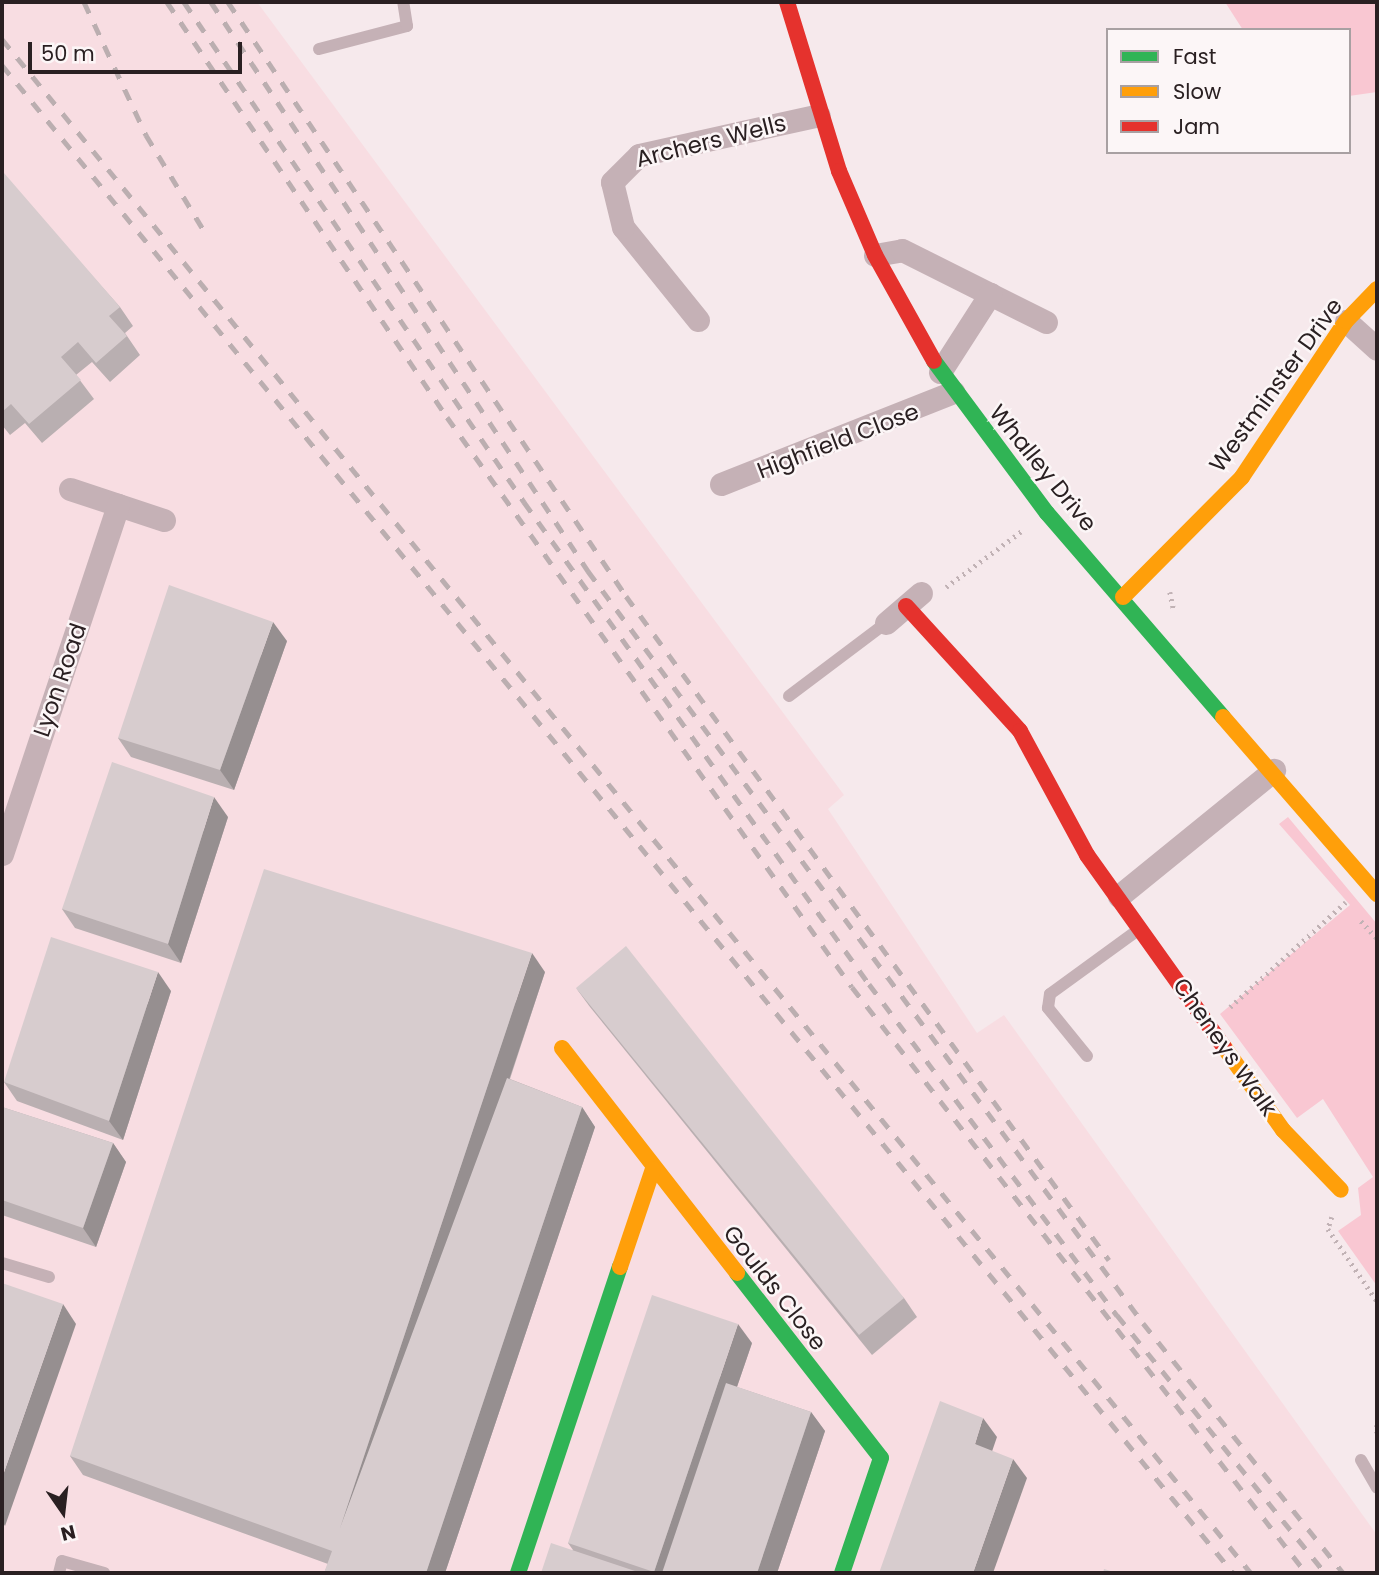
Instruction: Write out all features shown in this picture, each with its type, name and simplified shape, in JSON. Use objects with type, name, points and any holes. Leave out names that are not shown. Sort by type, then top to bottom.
[{"type":"street","name":"Whalley Drive","points":[[787,2],[819,115],[875,256],[953,392],[1047,513],[1274,770],[1371,888]]},
{"type":"street","name":"Archers Wells","points":[[698,320],[623,227],[612,182],[639,155],[819,115]]},
{"type":"street","points":[[875,256],[902,250],[1046,322]]},
{"type":"street","name":"Westminster Drive","points":[[1123,597],[1158,565],[1242,477],[1346,321],[1377,289]]},
{"type":"street","points":[[940,372],[990,294]]},
{"type":"street","points":[[1346,321],[1377,349]]},
{"type":"street","name":"Highfield Close","points":[[721,484],[929,407],[953,392]]},
{"type":"street","points":[[70,489],[164,520]]},
{"type":"street","name":"Lyon Road","points":[[2,854],[118,505]]},
{"type":"street","points":[[886,623],[914,599]]},
{"type":"street","name":"Cheneys Walk","points":[[914,599],[1020,731],[1087,855],[1283,1130],[1341,1190]]},
{"type":"street","points":[[1118,896],[1274,770]]},
{"type":"street","name":"Goulds Close","points":[[562,1048],[653,1170],[881,1458],[842,1573]]},
{"type":"street","points":[[517,1573],[653,1170]]},
{"type":"lane","points":[[319,49],[407,26],[403,2]]},
{"type":"lane","points":[[789,696],[886,623]]},
{"type":"lane","points":[[1087,1056],[1048,1008],[1050,994],[1141,928]]},
{"type":"lane","points":[[2,1263],[49,1278]]},
{"type":"lane","points":[[1361,1460],[1377,1488]]},
{"type":"lane","points":[[59,1573],[62,1561],[104,1573]]},
{"type":"path","points":[[914,599],[935,595],[1047,513]]},
{"type":"path","points":[[1158,565],[1183,625]]},
{"type":"path","points":[[1209,1026],[1371,888]]},
{"type":"path","points":[[1341,1190],[1328,1229],[1377,1301]]},
{"type":"path","points":[[1377,1425],[1377,1433]]},
{"type":"shaded area","points":[[2,2],[257,2],[844,795],[828,809],[977,1033],[1004,1015],[1377,1535],[1377,1573],[2,1573]]},
{"type":"shaded area","points":[[1225,2],[1377,2],[1377,92],[1351,96],[1351,28],[1242,28]]},
{"type":"shaded area","points":[[1288,817],[1377,924],[1377,1286],[1338,1231],[1361,1215],[1358,1188],[1373,1177],[1323,1099],[1297,1118],[1220,1014],[1350,905],[1279,824]]},
{"type":"building","points":[[4,173],[120,307],[109,316],[127,336],[96,363],[78,342],[61,357],[81,380],[29,424],[11,404],[2,412]]},
{"type":"building","points":[[169,585],[273,622],[220,770],[118,738]]},
{"type":"building","points":[[112,762],[214,797],[168,944],[62,909]]},
{"type":"building","points":[[264,869],[532,953],[340,1528],[507,1078],[582,1107],[426,1573],[324,1573],[332,1551],[70,1456]]},
{"type":"building","points":[[51,937],[158,972],[109,1121],[4,1082]]},
{"type":"building","points":[[626,946],[904,1298],[859,1335],[576,988]]},
{"type":"building","points":[[2,1107],[113,1143],[83,1228],[2,1200]]},
{"type":"building","points":[[2,1283],[63,1304],[2,1478]]},
{"type":"building","points":[[652,1295],[738,1324],[654,1572],[568,1543]]},
{"type":"building","points":[[726,1383],[811,1412],[757,1573],[662,1573]]},
{"type":"building","points":[[940,1401],[983,1418],[975,1444],[1013,1459],[973,1573],[879,1573]]},
{"type":"building","points":[[551,1543],[641,1573],[541,1573]]},
{"type":"railway","points":[[84,2],[146,135],[203,229]]},
{"type":"railway","points":[[167,2],[447,417],[852,987],[1306,1573]]},
{"type":"railway","points":[[184,2],[524,502],[869,984],[1117,1315],[1325,1573]]},
{"type":"railway","points":[[211,2],[588,571],[1143,1323],[1343,1573]]},
{"type":"railway","points":[[228,2],[626,596],[1109,1260]]},
{"type":"railway","points":[[2,39],[1251,1573]]},
{"type":"railway","points":[[2,65],[1233,1573]]},
{"type":"traffic: fast","points":[[934,361],[1047,513],[1223,717]]},
{"type":"traffic: fast","points":[[518,1573],[620,1267]]},
{"type":"traffic: fast","points":[[737,1273],[881,1458],[842,1573]]},
{"type":"traffic: slow","points":[[1123,597],[1242,477],[1346,321],[1377,289]]},
{"type":"traffic: slow","points":[[1223,717],[1377,894]]},
{"type":"traffic: slow","points":[[1224,1047],[1283,1130],[1341,1190]]},
{"type":"traffic: slow","points":[[562,1048],[737,1273]]},
{"type":"traffic: slow","points":[[620,1267],[653,1169]]},
{"type":"traffic: jam","points":[[787,2],[839,171],[875,255],[934,361]]},
{"type":"traffic: jam","points":[[906,606],[1020,731],[1087,855],[1224,1047]]}]
